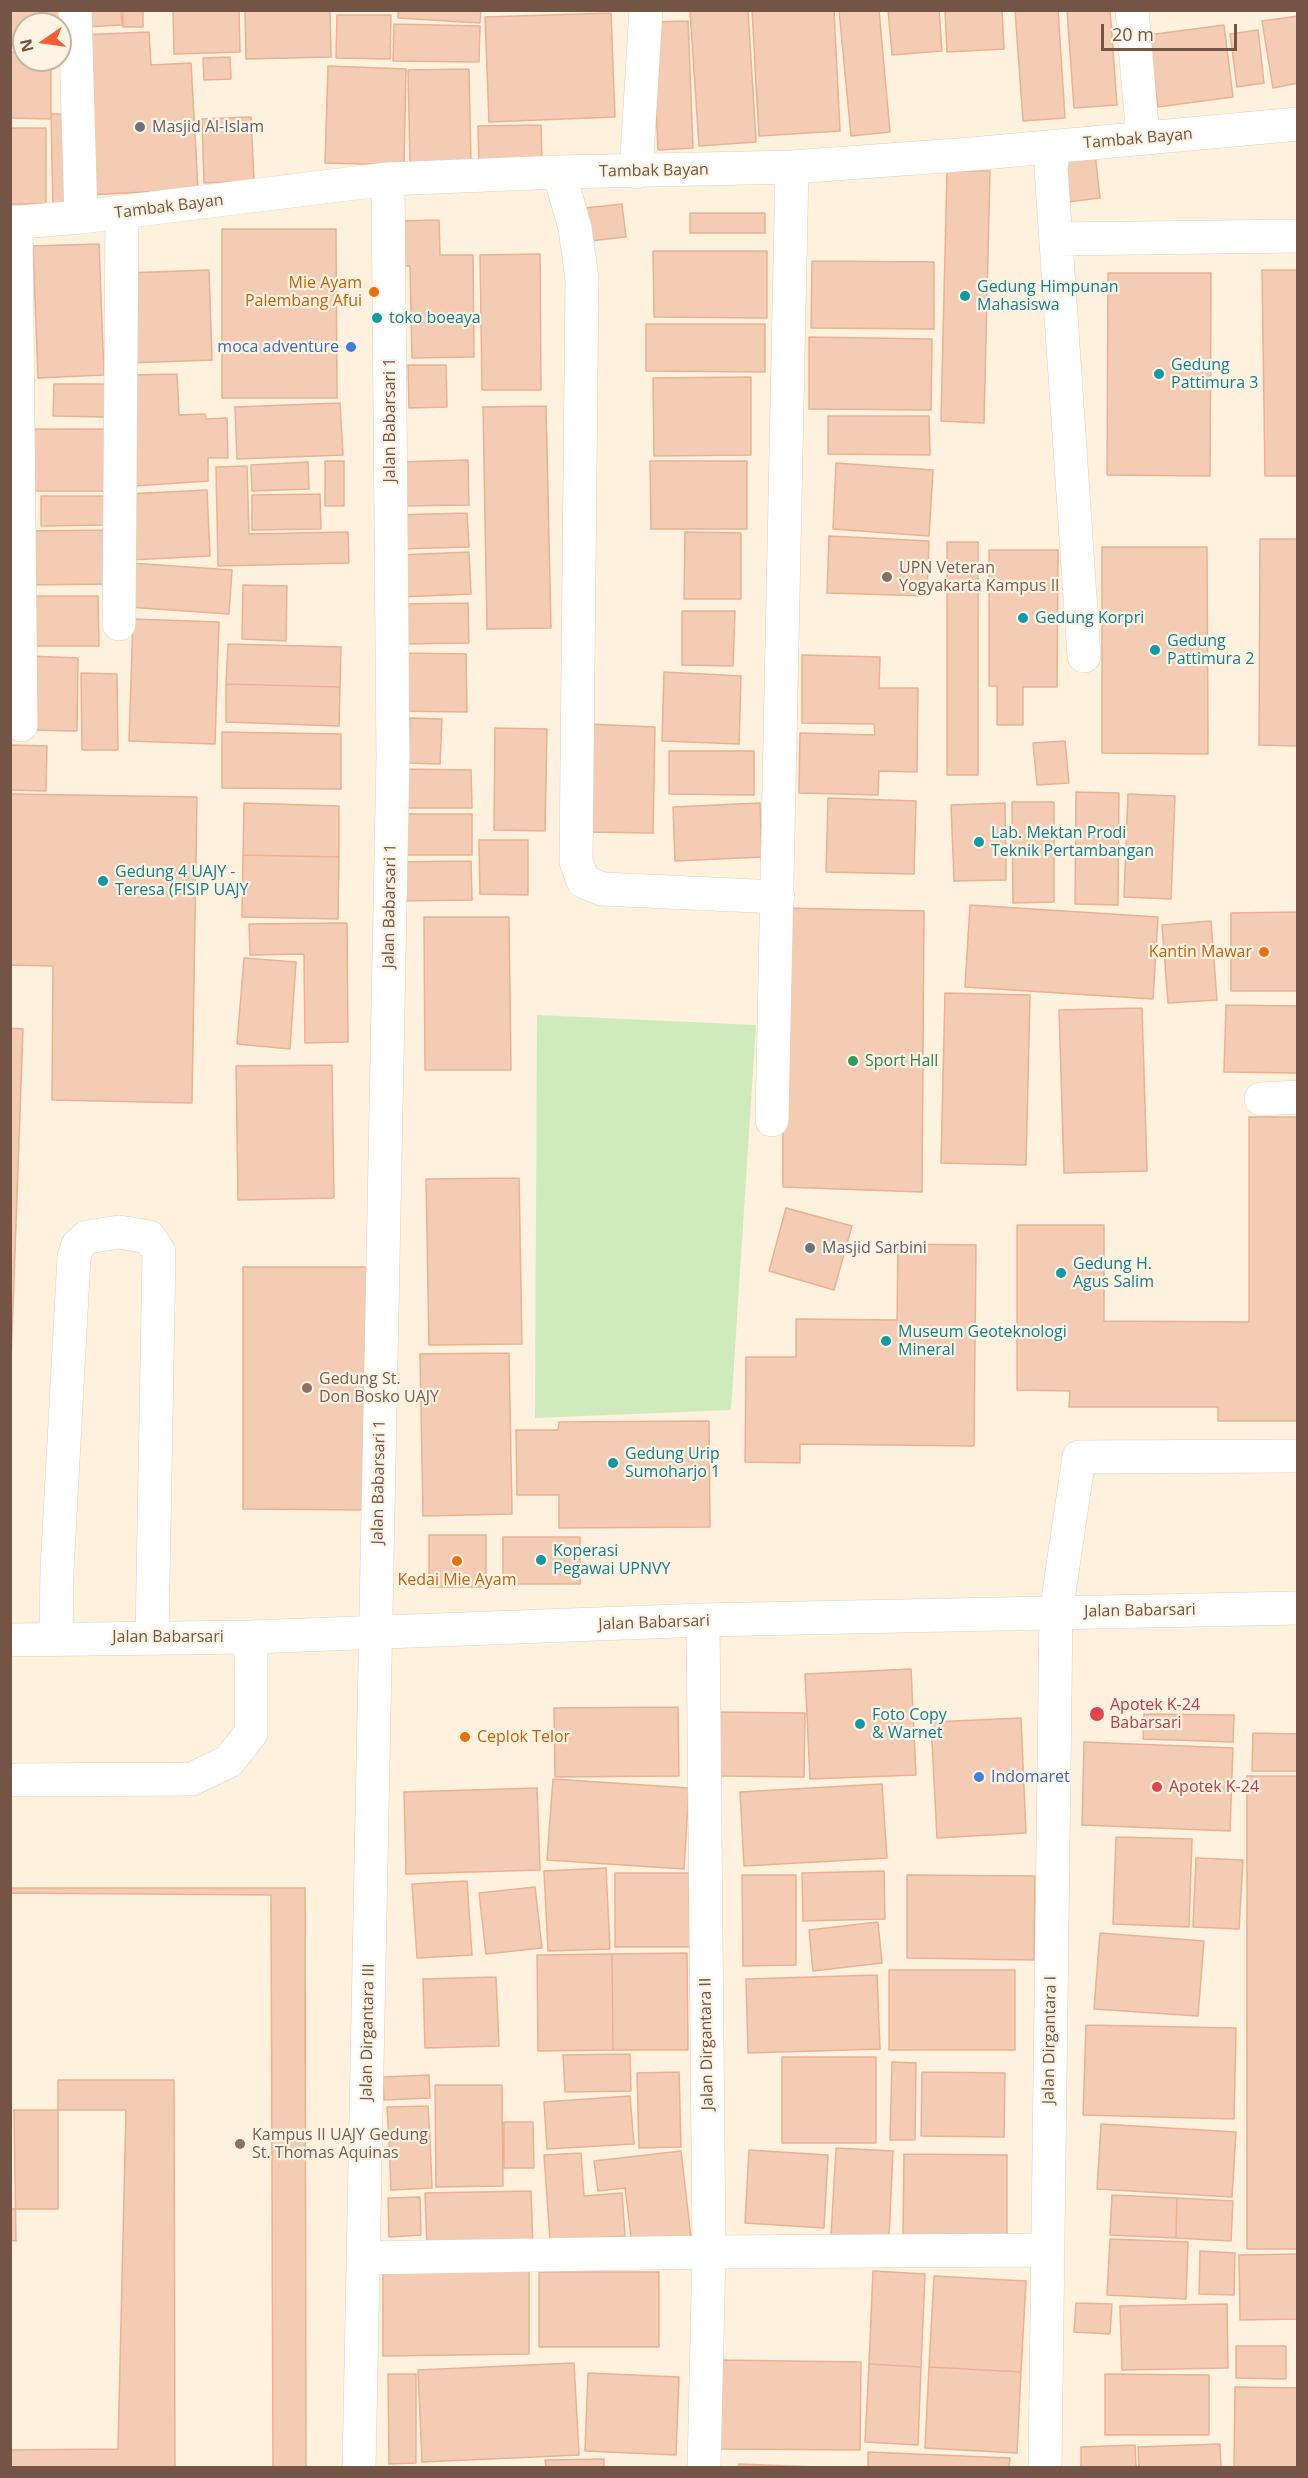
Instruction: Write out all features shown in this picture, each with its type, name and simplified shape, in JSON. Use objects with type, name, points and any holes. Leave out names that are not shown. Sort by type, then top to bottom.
[{"type":"street","points":[[75,10],[81,218]]},
{"type":"street","points":[[636,172],[646,10]]},
{"type":"street","points":[[1132,10],[1143,138]]},
{"type":"street","name":"Tambak Bayan","points":[[13,223],[81,218],[388,179],[559,172],[792,167],[1054,147],[1298,124]]},
{"type":"street","points":[[1054,147],[1051,168],[1084,656]]},
{"type":"street","points":[[772,1120],[792,167]]},
{"type":"street","points":[[559,172],[575,228],[582,279],[576,861],[583,881],[602,890],[778,897]]},
{"type":"street","name":"Jalan Babarsari 1","points":[[377,1634],[393,758],[388,179]]},
{"type":"street","points":[[119,624],[122,213]]},
{"type":"street","points":[[13,223],[21,724]]},
{"type":"street","points":[[1056,238],[1298,236]]},
{"type":"street","points":[[1261,1099],[1298,1097]]},
{"type":"street","points":[[56,1638],[57,1570],[74,1257],[78,1245],[87,1238],[119,1232],[149,1237],[159,1252],[152,1637]]},
{"type":"street","name":"Jalan Dirgantara I","points":[[1045,2468],[1056,1613],[1079,1457],[1298,1456]]},
{"type":"street","name":"Jalan Babarsari","points":[[10,1640],[377,1634],[703,1620],[1298,1608]]},
{"type":"street","name":"Jalan Dirgantara II","points":[[703,1620],[709,2252],[704,2468]]},
{"type":"street","name":"Jalan Dirgantara III","points":[[359,2468],[377,1634]]},
{"type":"street","points":[[10,1780],[192,1779],[229,1761],[251,1733],[251,1637]]},
{"type":"street","points":[[363,2258],[709,2252],[1048,2250]]},
{"type":"green space","points":[[537,1015],[756,1025],[731,1410],[535,1418]]},
{"type":"building","points":[[10,10],[65,10],[64,12],[12,12],[12,46],[10,46]]},
{"type":"building","points":[[84,10],[121,10],[122,25],[85,27]]},
{"type":"building","points":[[123,10],[143,10],[143,27],[123,27]]},
{"type":"building","points":[[173,10],[239,10],[240,52],[174,54]]},
{"type":"building","points":[[245,10],[330,10],[331,57],[246,59]]},
{"type":"building","points":[[398,10],[481,10],[480,23],[398,18]]},
{"type":"building","points":[[748,10],[756,142],[699,146],[690,11]]},
{"type":"building","points":[[752,10],[834,10],[840,131],[759,136]]},
{"type":"building","points":[[839,10],[879,10],[890,132],[851,136]]},
{"type":"building","points":[[888,10],[939,10],[942,51],[892,55]]},
{"type":"building","points":[[945,10],[1002,10],[1004,49],[947,52]]},
{"type":"building","points":[[1015,10],[1058,10],[1065,118],[1023,121]]},
{"type":"building","points":[[1067,10],[1110,10],[1117,105],[1074,108]]},
{"type":"building","points":[[611,13],[615,117],[489,122],[485,17]]},
{"type":"building","points":[[337,15],[391,15],[390,59],[336,58]]},
{"type":"building","points":[[1298,16],[1298,83],[1273,88],[1262,21]]},
{"type":"building","points":[[688,21],[693,148],[658,150],[652,22]]},
{"type":"building","points":[[394,24],[480,26],[479,62],[393,61]]},
{"type":"building","points":[[1224,25],[1233,97],[1158,107],[1148,35]]},
{"type":"building","points":[[1258,30],[1264,83],[1237,87],[1230,34]]},
{"type":"building","name":"Masjid Al-Islam","points":[[149,32],[151,65],[191,63],[198,189],[89,195],[80,35]]},
{"type":"building","points":[[10,52],[12,52],[12,72],[51,72],[51,119],[10,118]]},
{"type":"building","points":[[230,57],[231,79],[204,80],[203,58]]},
{"type":"building","points":[[328,66],[406,69],[404,165],[325,163]]},
{"type":"building","points":[[469,69],[471,163],[410,164],[408,70]]},
{"type":"building","points":[[51,114],[70,114],[72,209],[53,209]]},
{"type":"building","points":[[251,117],[254,181],[204,183],[202,119]]},
{"type":"building","points":[[541,125],[542,163],[479,164],[478,126]]},
{"type":"building","points":[[10,128],[46,128],[46,204],[10,204]]},
{"type":"building","points":[[1095,153],[1100,198],[1067,202],[1061,157]]},
{"type":"building","name":"Gedung Himpunan Mahasiswa","points":[[947,171],[990,171],[984,423],[941,421]]},
{"type":"building","points":[[622,204],[626,237],[589,241],[585,208]]},
{"type":"building","points":[[690,213],[765,213],[765,233],[690,233]]},
{"type":"building","points":[[439,220],[440,255],[473,255],[474,357],[412,358],[410,266],[400,266],[400,221]]},
{"type":"building","points":[[222,229],[336,229],[337,398],[222,398]]},
{"type":"building","points":[[99,244],[104,375],[38,378],[33,246]]},
{"type":"building","points":[[653,251],[767,251],[767,318],[654,317]]},
{"type":"building","points":[[540,254],[541,390],[482,390],[480,255]]},
{"type":"building","points":[[812,261],[934,262],[934,329],[811,328]]},
{"type":"building","points":[[209,270],[212,360],[128,363],[125,273]]},
{"type":"building","points":[[1262,270],[1298,270],[1298,476],[1265,476]]},
{"type":"building","name":"Gedung Pattimura 3","points":[[1108,273],[1211,273],[1210,476],[1107,475]]},
{"type":"building","points":[[646,324],[765,324],[765,372],[646,371]]},
{"type":"building","points":[[809,337],[932,339],[931,410],[809,409]]},
{"type":"building","points":[[408,365],[446,365],[447,407],[409,408]]},
{"type":"building","points":[[177,374],[179,415],[205,414],[206,419],[227,418],[228,458],[208,458],[208,481],[134,486],[130,375]]},
{"type":"building","points":[[751,377],[751,455],[654,456],[653,378]]},
{"type":"building","points":[[54,384],[106,384],[106,417],[53,416]]},
{"type":"building","points":[[340,403],[343,455],[237,459],[235,407]]},
{"type":"building","points":[[546,406],[551,628],[487,629],[483,407]]},
{"type":"building","points":[[828,416],[929,416],[930,455],[828,454]]},
{"type":"building","points":[[24,429],[113,429],[113,491],[25,491]]},
{"type":"building","points":[[468,460],[469,505],[400,506],[399,462]]},
{"type":"building","points":[[325,461],[344,461],[344,506],[325,506]]},
{"type":"building","points":[[650,461],[747,461],[747,529],[651,529]]},
{"type":"building","points":[[308,462],[309,489],[252,491],[251,465]]},
{"type":"building","points":[[836,463],[933,470],[929,536],[833,529]]},
{"type":"building","points":[[247,466],[249,534],[348,532],[349,563],[218,566],[216,467]]},
{"type":"building","points":[[207,490],[210,556],[130,560],[126,494]]},
{"type":"building","points":[[320,494],[321,529],[252,530],[252,495]]},
{"type":"building","points":[[41,496],[108,496],[109,525],[41,526]]},
{"type":"building","points":[[467,513],[469,547],[397,549],[395,515]]},
{"type":"building","points":[[110,530],[111,584],[25,585],[24,531]]},
{"type":"building","points":[[685,532],[741,533],[741,599],[684,599]]},
{"type":"building","points":[[829,536],[929,541],[927,596],[827,593]]},
{"type":"building","points":[[1260,539],[1298,539],[1298,746],[1259,745]]},
{"type":"building","points":[[947,542],[978,542],[978,775],[947,775]]},
{"type":"building","name":"Gedung Pattimura 2","points":[[1102,547],[1207,547],[1208,754],[1102,753]]},
{"type":"building","name":"Gedung Korpri","points":[[989,550],[1058,550],[1057,687],[1023,687],[1023,725],[997,725],[997,686],[989,686]]},
{"type":"building","points":[[469,552],[471,594],[400,597],[399,555]]},
{"type":"building","points":[[130,563],[232,570],[229,614],[127,607]]},
{"type":"building","points":[[243,585],[287,586],[286,641],[242,639]]},
{"type":"building","points":[[24,596],[98,596],[99,646],[25,646]]},
{"type":"building","points":[[468,603],[469,643],[400,644],[400,604]]},
{"type":"building","points":[[682,611],[735,611],[733,666],[682,665]]},
{"type":"building","points":[[133,619],[219,622],[215,744],[129,741]]},
{"type":"building","points":[[228,644],[341,647],[340,687],[226,684]]},
{"type":"building","points":[[400,653],[466,654],[467,712],[401,711]]},
{"type":"building","points":[[802,655],[880,657],[879,688],[918,688],[917,772],[879,771],[878,795],[799,793],[800,733],[875,735],[874,724],[802,723]]},
{"type":"building","points":[[28,656],[78,658],[77,731],[26,730]]},
{"type":"building","points":[[664,672],[741,676],[739,744],[662,741]]},
{"type":"building","points":[[81,673],[117,674],[118,750],[82,750]]},
{"type":"building","points":[[226,684],[340,687],[339,726],[226,722]]},
{"type":"building","points":[[410,718],[442,719],[440,764],[409,763]]},
{"type":"building","points":[[587,724],[655,727],[653,833],[585,832]]},
{"type":"building","points":[[495,728],[547,729],[545,831],[494,830]]},
{"type":"building","points":[[222,732],[341,734],[341,789],[222,788]]},
{"type":"building","points":[[1065,741],[1069,783],[1037,785],[1033,743]]},
{"type":"building","points":[[10,745],[47,746],[46,791],[10,790]]},
{"type":"building","points":[[669,751],[754,751],[754,795],[669,794]]},
{"type":"building","points":[[400,769],[471,770],[472,808],[400,808]]},
{"type":"building","points":[[1076,792],[1119,793],[1118,905],[1075,904]]},
{"type":"building","name":"Gedung 4 UAJY - Teresa (FISIP UAJY","points":[[10,794],[197,797],[192,1103],[52,1100],[53,966],[10,965]]},
{"type":"building","points":[[1128,794],[1175,796],[1171,899],[1124,897]]},
{"type":"building","points":[[828,798],[916,801],[914,874],[826,872]]},
{"type":"building","points":[[1012,802],[1054,802],[1054,902],[1013,903]]},
{"type":"building","points":[[244,803],[339,806],[339,857],[243,855]]},
{"type":"building","points":[[760,803],[762,857],[675,861],[673,807]]},
{"type":"building","name":"Lab. Mektan Prodi Teknik Pertambangan","points":[[1005,803],[1006,880],[954,881],[951,805]]},
{"type":"building","points":[[395,814],[472,814],[472,855],[396,855]]},
{"type":"building","points":[[479,840],[528,840],[528,895],[480,894]]},
{"type":"building","points":[[243,855],[339,857],[338,919],[242,917]]},
{"type":"building","points":[[471,861],[472,900],[397,901],[396,862]]},
{"type":"building","points":[[970,905],[1158,917],[1153,999],[965,987]]},
{"type":"building","name":"Sport Hall","points":[[782,908],[924,911],[922,1192],[783,1187]]},
{"type":"building","name":"Kantin Mawar","points":[[1298,912],[1298,991],[1231,991],[1231,913]]},
{"type":"building","points":[[424,917],[509,917],[511,1070],[425,1070]]},
{"type":"building","points":[[1211,921],[1217,1000],[1168,1003],[1162,925]]},
{"type":"building","points":[[347,923],[348,1042],[305,1043],[304,954],[250,955],[249,924]]},
{"type":"building","points":[[244,958],[296,962],[290,1049],[237,1044]]},
{"type":"building","points":[[945,993],[1030,995],[1026,1165],[941,1163]]},
{"type":"building","points":[[1226,1005],[1298,1006],[1298,1073],[1224,1072]]},
{"type":"building","points":[[1142,1008],[1147,1171],[1064,1173],[1059,1010]]},
{"type":"building","points":[[10,1028],[23,1029],[10,1390]]},
{"type":"building","points":[[332,1065],[334,1198],[238,1200],[236,1066]]},
{"type":"building","name":"Gedung H. Agus Salim","points":[[1249,1117],[1298,1117],[1298,1421],[1218,1421],[1218,1407],[1069,1407],[1070,1391],[1017,1390],[1017,1225],[1104,1225],[1104,1321],[1249,1322]]},
{"type":"building","points":[[519,1178],[522,1344],[429,1345],[426,1179]]},
{"type":"building","name":"Masjid Sarbini","points":[[786,1208],[852,1226],[834,1290],[769,1271]]},
{"type":"building","name":"Museum Geoteknologi Mineral","points":[[898,1244],[976,1245],[974,1446],[800,1444],[800,1463],[745,1462],[746,1357],[796,1357],[796,1319],[897,1320]]},
{"type":"building","name":"Gedung St. Don Bosko UAJY","points":[[243,1267],[371,1267],[371,1510],[243,1509]]},
{"type":"building","points":[[509,1353],[512,1514],[423,1516],[420,1354]]},
{"type":"building","name":"Gedung Urip Sumoharjo 1","points":[[709,1421],[710,1527],[559,1528],[559,1495],[517,1495],[516,1430],[558,1430],[559,1422]]},
{"type":"building","name":"Kedai Mie Ayam","points":[[429,1535],[486,1535],[486,1587],[429,1587]]},
{"type":"building","name":"Koperasi Pegawai UPNVY","points":[[503,1537],[580,1537],[580,1584],[503,1584]]},
{"type":"building","name":"Foto Copy & Warnet","points":[[911,1669],[916,1775],[810,1779],[805,1674]]},
{"type":"building","points":[[678,1707],[679,1776],[555,1777],[554,1708]]},
{"type":"building","points":[[717,1712],[805,1713],[804,1777],[717,1776]]},
{"type":"building","points":[[1144,1714],[1234,1715],[1233,1742],[1143,1739]]},
{"type":"building","name":"Indomaret","points":[[1021,1718],[1026,1833],[937,1838],[931,1722]]},
{"type":"building","points":[[1253,1733],[1298,1734],[1298,1771],[1252,1771]]},
{"type":"building","name":"Apotek K-24","points":[[1084,1742],[1233,1748],[1230,1831],[1082,1825]]},
{"type":"building","points":[[1247,1776],[1298,1776],[1298,2249],[1247,2249]]},
{"type":"building","points":[[553,1779],[689,1788],[684,1869],[547,1860]]},
{"type":"building","points":[[882,1784],[887,1858],[744,1866],[740,1792]]},
{"type":"building","points":[[537,1788],[540,1870],[406,1874],[404,1792]]},
{"type":"building","points":[[1116,1837],[1192,1839],[1189,1927],[1113,1924]]},
{"type":"building","points":[[1196,1858],[1243,1860],[1239,1929],[1193,1927]]},
{"type":"building","points":[[606,1868],[610,1949],[548,1951],[544,1871]]},
{"type":"building","points":[[884,1871],[885,1919],[803,1921],[802,1873]]},
{"type":"building","points":[[615,1873],[689,1873],[690,1947],[615,1947]]},
{"type":"building","points":[[742,1875],[796,1875],[796,1965],[743,1966]]},
{"type":"building","points":[[907,1875],[1035,1876],[1034,1960],[907,1958]]},
{"type":"building","points":[[467,1881],[472,1955],[417,1958],[412,1884]]},
{"type":"building","points":[[535,1887],[542,1948],[486,1954],[479,1893]]},
{"type":"building","name":"Kampus II UAJY Gedung St. Thomas Aquinas","points":[[10,1888],[305,1888],[306,2468],[175,2468],[174,2080],[58,2080],[58,2209],[10,2209]]},
{"type":"building","name":"Kampus II UAJY Gedung St. Thomas Aquinas","points":[[10,1893],[271,1895],[273,2468],[10,2468],[10,2450],[118,2449],[126,2110],[14,2110],[16,2241],[10,2240]]},
{"type":"building","points":[[878,1922],[882,1963],[813,1971],[809,1930]]},
{"type":"building","points":[[1100,1933],[1204,1941],[1198,2016],[1094,2009]]},
{"type":"building","points":[[687,1953],[688,2050],[613,2050],[612,1954]]},
{"type":"building","points":[[612,1954],[613,2050],[538,2051],[537,1955]]},
{"type":"building","points":[[889,1970],[1015,1970],[1015,2050],[889,2050]]},
{"type":"building","points":[[877,1975],[880,2049],[748,2053],[746,1979]]},
{"type":"building","points":[[496,1977],[499,2046],[425,2048],[423,1979]]},
{"type":"building","points":[[1086,2025],[1236,2028],[1234,2119],[1083,2115]]},
{"type":"building","points":[[630,2054],[631,2091],[565,2092],[563,2055]]},
{"type":"building","points":[[782,2057],[876,2057],[876,2143],[782,2143]]},
{"type":"building","points":[[892,2062],[916,2063],[915,2140],[890,2140]]},
{"type":"building","points":[[679,2072],[681,2147],[639,2148],[637,2073]]},
{"type":"building","points":[[922,2072],[1005,2073],[1004,2137],[921,2136]]},
{"type":"building","points":[[429,2075],[430,2098],[384,2100],[383,2077]]},
{"type":"building","points":[[435,2085],[502,2085],[503,2186],[436,2187]]},
{"type":"building","points":[[630,2096],[634,2144],[547,2149],[544,2102]]},
{"type":"building","points":[[428,2106],[430,2139],[389,2142],[387,2107]]},
{"type":"building","points":[[504,2122],[533,2122],[534,2168],[504,2168]]},
{"type":"building","points":[[1101,2124],[1236,2132],[1232,2197],[1097,2189]]},
{"type":"building","points":[[430,2139],[432,2188],[391,2190],[389,2142]]},
{"type":"building","points":[[836,2148],[893,2151],[889,2238],[831,2235]]},
{"type":"building","points":[[749,2150],[828,2155],[824,2228],[745,2223]]},
{"type":"building","points":[[681,2151],[691,2238],[632,2244],[625,2188],[598,2191],[594,2161]]},
{"type":"building","points":[[581,2153],[584,2196],[622,2193],[625,2236],[550,2241],[544,2155]]},
{"type":"building","points":[[904,2154],[1007,2155],[1007,2235],[903,2235]]},
{"type":"building","points":[[531,2191],[533,2247],[427,2249],[425,2193]]},
{"type":"building","points":[[1112,2195],[1177,2198],[1176,2238],[1110,2235]]},
{"type":"building","points":[[420,2197],[421,2235],[389,2237],[388,2198]]},
{"type":"building","points":[[1177,2198],[1233,2201],[1231,2241],[1176,2238]]},
{"type":"building","points":[[1110,2239],[1188,2242],[1186,2299],[1107,2295]]},
{"type":"building","points":[[1200,2251],[1235,2253],[1234,2295],[1199,2294]]},
{"type":"building","points":[[1298,2254],[1298,2319],[1240,2320],[1239,2255]]},
{"type":"building","points":[[529,2269],[529,2354],[383,2356],[383,2272]]},
{"type":"building","points":[[873,2271],[925,2274],[921,2367],[869,2364]]},
{"type":"building","points":[[539,2272],[659,2272],[659,2347],[539,2347]]},
{"type":"building","points":[[934,2276],[1026,2281],[1021,2372],[929,2367]]},
{"type":"building","points":[[1076,2303],[1112,2304],[1110,2334],[1074,2332]]},
{"type":"building","points":[[1227,2304],[1228,2368],[1122,2370],[1120,2306]]},
{"type":"building","points":[[1236,2346],[1286,2346],[1286,2379],[1236,2378]]},
{"type":"building","points":[[720,2360],[861,2362],[860,2450],[720,2449]]},
{"type":"building","points":[[574,2363],[579,2455],[422,2462],[418,2370]]},
{"type":"building","points":[[869,2364],[921,2367],[918,2445],[865,2442]]},
{"type":"building","points":[[929,2367],[1021,2372],[1017,2453],[925,2448]]},
{"type":"building","points":[[588,2373],[679,2377],[676,2455],[585,2451]]},
{"type":"building","points":[[388,2374],[416,2374],[416,2463],[389,2464]]},
{"type":"building","points":[[1105,2374],[1209,2375],[1209,2435],[1105,2435]]},
{"type":"building","points":[[1235,2387],[1298,2388],[1298,2468],[1234,2468]]},
{"type":"building","points":[[1220,2444],[1221,2468],[1139,2468],[1138,2447]]},
{"type":"building","points":[[1135,2445],[1136,2468],[1081,2468],[1081,2447]]},
{"type":"building","points":[[868,2452],[1010,2458],[1009,2468],[868,2468]]},
{"type":"building","points":[[604,2459],[604,2468],[546,2468],[545,2460]]},
{"type":"building","points":[[739,2464],[816,2467],[739,2468]]},
{"type":"place","name":"Masjid Al-Islam","points":[[140,127]]},
{"type":"place","name":"Mie Ayam Palembang Afui","points":[[374,292]]},
{"type":"place","name":"Gedung Himpunan Mahasiswa","points":[[965,296]]},
{"type":"place","name":"toko boeaya","points":[[377,318]]},
{"type":"place","name":"moca adventure","points":[[351,347]]},
{"type":"place","name":"Gedung Pattimura 3","points":[[1159,374]]},
{"type":"place","name":"UPN Veteran Yogyakarta Kampus II","points":[[887,577]]},
{"type":"place","name":"Gedung Korpri","points":[[1023,618]]},
{"type":"place","name":"Gedung Pattimura 2","points":[[1155,650]]},
{"type":"place","name":"Lab. Mektan Prodi Teknik Pertambangan","points":[[979,842]]},
{"type":"place","name":"Gedung 4 UAJY - Teresa (FISIP UAJY","points":[[103,881]]},
{"type":"place","name":"Kantin Mawar","points":[[1264,952]]},
{"type":"place","name":"Sport Hall","points":[[853,1061]]},
{"type":"place","name":"Masjid Sarbini","points":[[810,1248]]},
{"type":"place","name":"Gedung H. Agus Salim","points":[[1061,1273]]},
{"type":"place","name":"Museum Geoteknologi Mineral","points":[[886,1341]]},
{"type":"place","name":"Gedung St. Don Bosko UAJY","points":[[307,1388]]},
{"type":"place","name":"Gedung Urip Sumoharjo 1","points":[[613,1463]]},
{"type":"place","name":"Koperasi Pegawai UPNVY","points":[[541,1560]]},
{"type":"place","name":"Kedai Mie Ayam","points":[[457,1561]]},
{"type":"place","name":"Apotek K-24 Babarsari","points":[[1097,1714]]},
{"type":"place","name":"Foto Copy & Warnet","points":[[860,1724]]},
{"type":"place","name":"Ceplok Telor","points":[[465,1737]]},
{"type":"place","name":"Indomaret","points":[[979,1777]]},
{"type":"place","name":"Apotek K-24","points":[[1157,1787]]},
{"type":"place","name":"Kampus II UAJY Gedung St. Thomas Aquinas","points":[[240,2144]]}]
